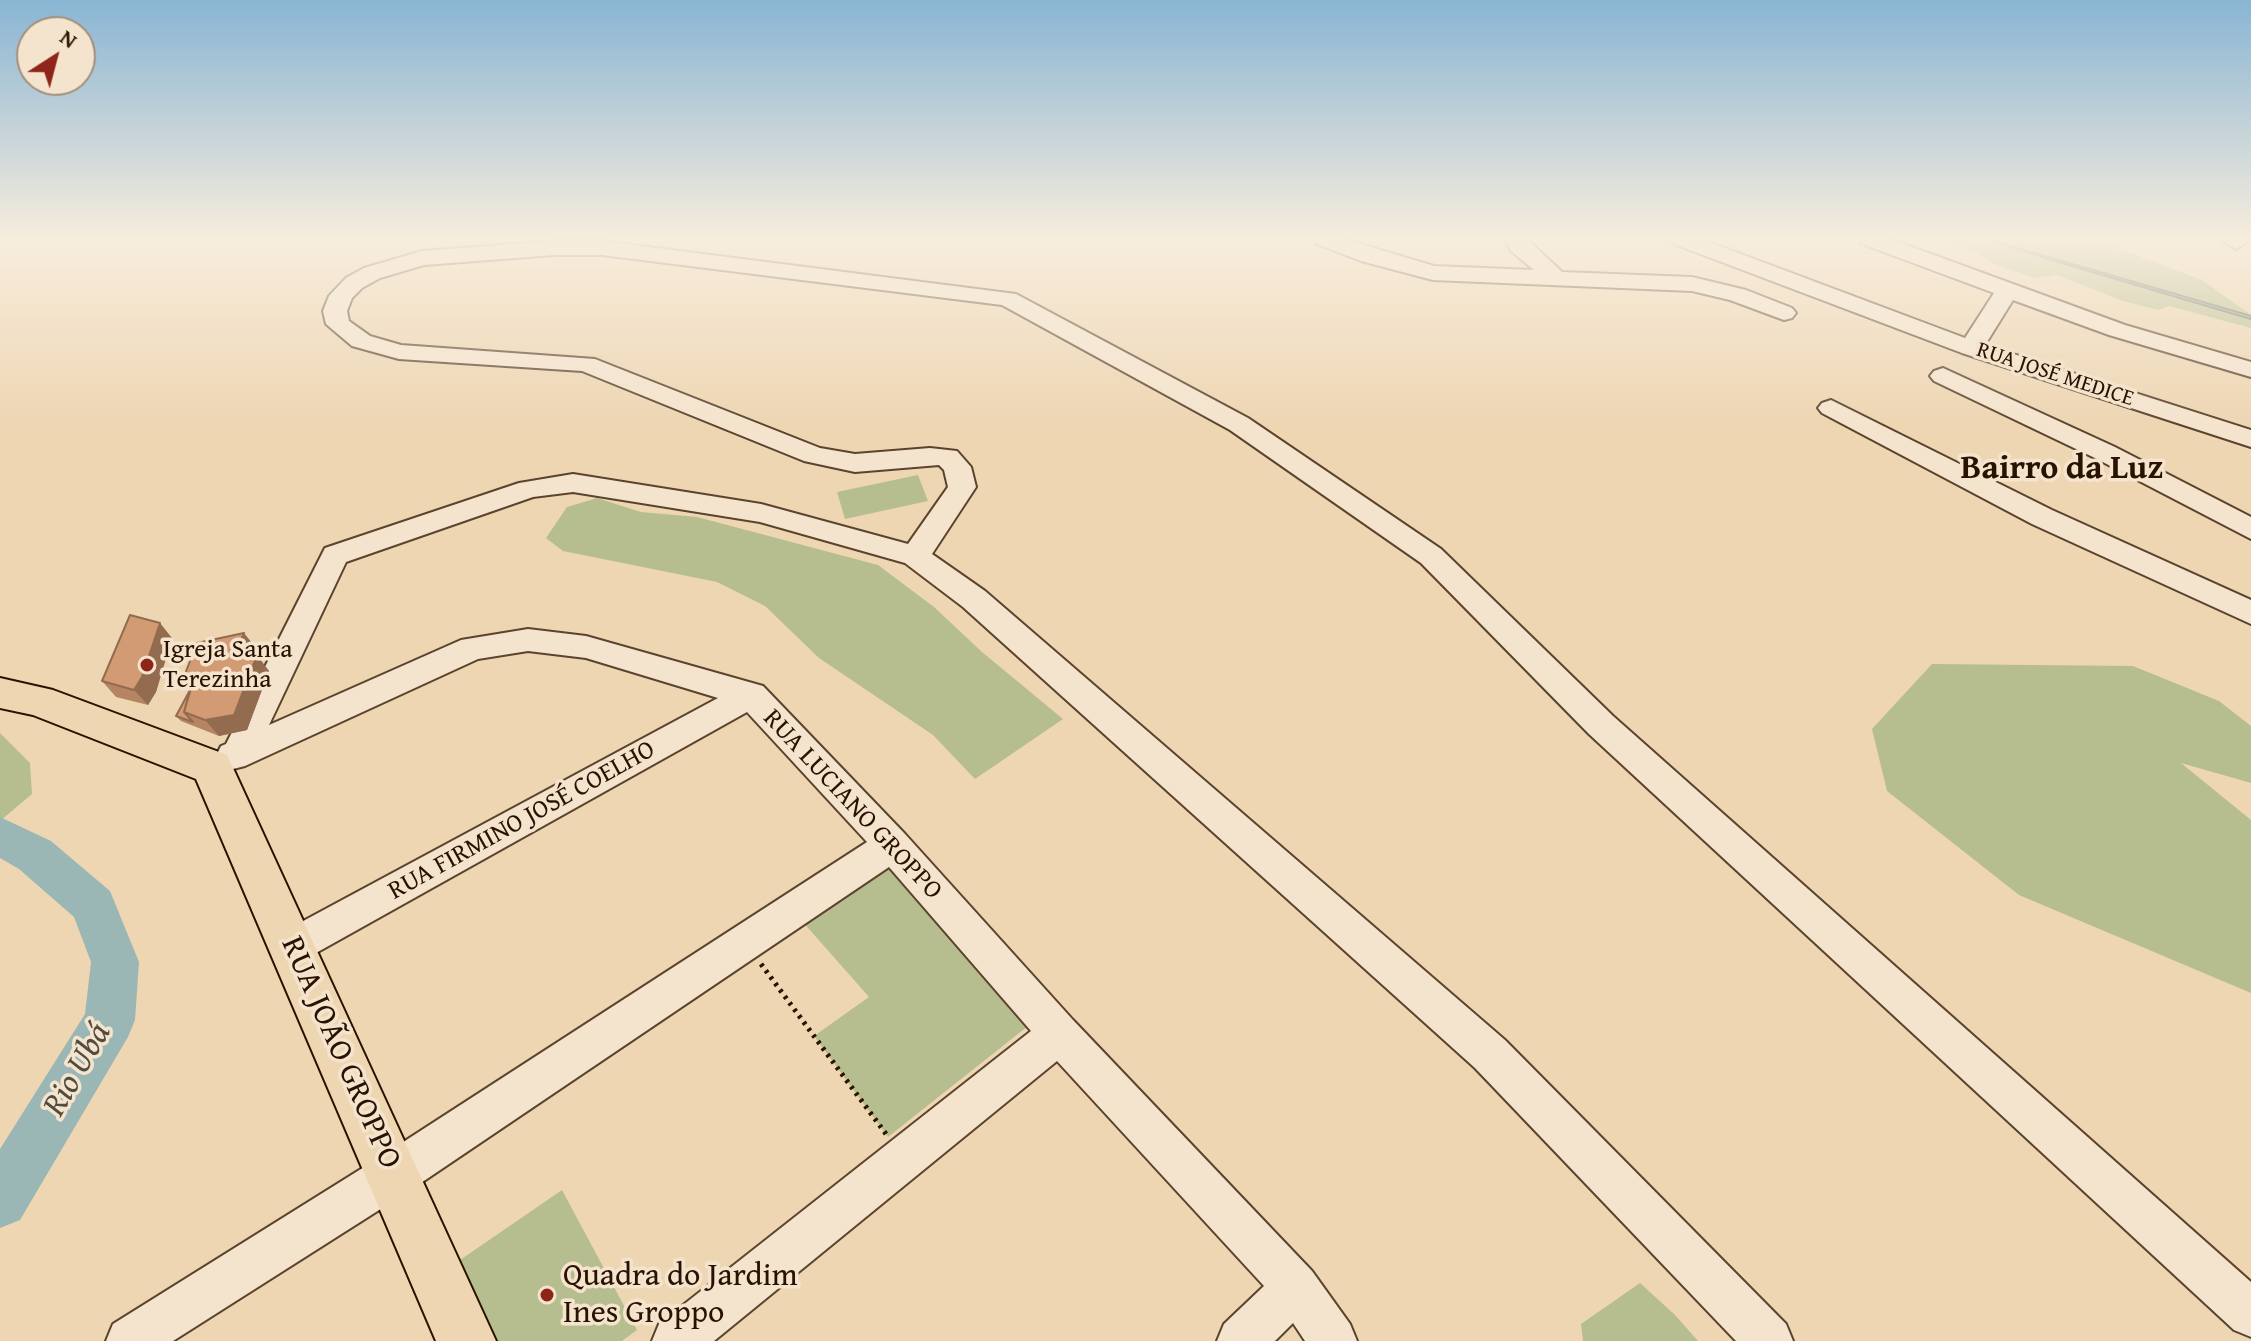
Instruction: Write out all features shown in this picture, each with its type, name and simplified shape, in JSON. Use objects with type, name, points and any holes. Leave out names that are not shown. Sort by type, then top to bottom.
[{"type":"main road","points":[[0,693],[39,701],[226,760]]},
{"type":"main road","name":"RUA JOÃO GROPPO","points":[[226,760],[293,946],[466,1341]]},
{"type":"street","points":[[339,302],[335,311],[338,324],[361,341],[399,352],[586,364],[814,455],[855,463],[947,457],[957,467],[962,487],[915,556]]},
{"type":"street","points":[[1013,302],[1239,424],[1431,556],[1601,725],[2251,1313]]},
{"type":"street","points":[[1755,302],[1784,313]]},
{"type":"street","name":"RUA JOSÉ MEDICE","points":[[1848,302],[1971,348],[2251,439]]},
{"type":"street","points":[[1971,348],[2000,302]]},
{"type":"street","points":[[2034,302],[2251,370]]},
{"type":"street","points":[[1943,376],[2106,453],[2251,529]]},
{"type":"street","points":[[1831,408],[2042,517],[2251,613]]},
{"type":"street","points":[[226,760],[335,555],[529,489],[573,483],[746,511],[915,556],[974,599],[1490,1054],[1769,1341]]},
{"type":"street","name":"RUA LUCIANO GROPPO","points":[[226,760],[472,648],[528,640],[586,647],[751,695],[892,845],[1059,1034],[1296,1287],[1333,1341]]},
{"type":"street","name":"RUA FIRMINO JOSÉ COELHO","points":[[293,946],[751,695]]},
{"type":"street","points":[[130,1341],[393,1175],[892,845]]},
{"type":"street","points":[[676,1341],[1059,1034]]},
{"type":"street","points":[[1241,1341],[1296,1287]]},
{"type":"path","points":[[746,943],[904,1158]]},
{"type":"green space","points":[[2125,302],[2232,302],[2251,315],[2251,328],[2169,306],[2158,310]]},
{"type":"green space","points":[[918,475],[928,501],[845,519],[837,492]]},
{"type":"green space","points":[[597,498],[641,512],[697,517],[878,565],[934,607],[982,652],[1063,719],[975,779],[933,735],[819,658],[765,606],[717,582],[563,551],[546,538],[567,507]]},
{"type":"green space","points":[[1932,664],[2133,666],[2219,701],[2251,726],[2251,783],[2181,763],[2251,820],[2251,993],[2019,895],[1887,791],[1872,729]]},
{"type":"green space","points":[[0,733],[30,763],[32,794],[0,821]]},
{"type":"green space","points":[[882,856],[1028,1026],[888,1137],[814,1036],[869,997],[794,912]]},
{"type":"green space","name":"Quadra do Jardim Ines Groppo","points":[[562,1190],[637,1330],[622,1341],[497,1341],[460,1260]]},
{"type":"green space","points":[[1640,1283],[1698,1341],[1583,1341],[1581,1324]]},
{"type":"water","points":[[2192,302],[2251,316],[2251,319]]},
{"type":"building","points":[[130,615],[160,623],[142,677],[134,690],[102,681]]},
{"type":"building","points":[[244,633],[233,659],[257,655],[234,715],[205,720],[184,712],[195,675],[185,674],[197,643]]},
{"type":"building","points":[[190,690],[184,712],[193,722],[176,716]]},
{"type":"waterway","name":"Rio Ubá","points":[[0,836],[35,855],[93,905],[115,962],[110,1020],[0,1200]]},
{"type":"place","name":"Igreja Santa Terezinha","points":[[147,665]]},
{"type":"place","name":"Quadra do Jardim Ines Groppo","points":[[547,1295]]},
{"type":"district","name":"Bairro da Luz","points":[[2062,469]]}]
